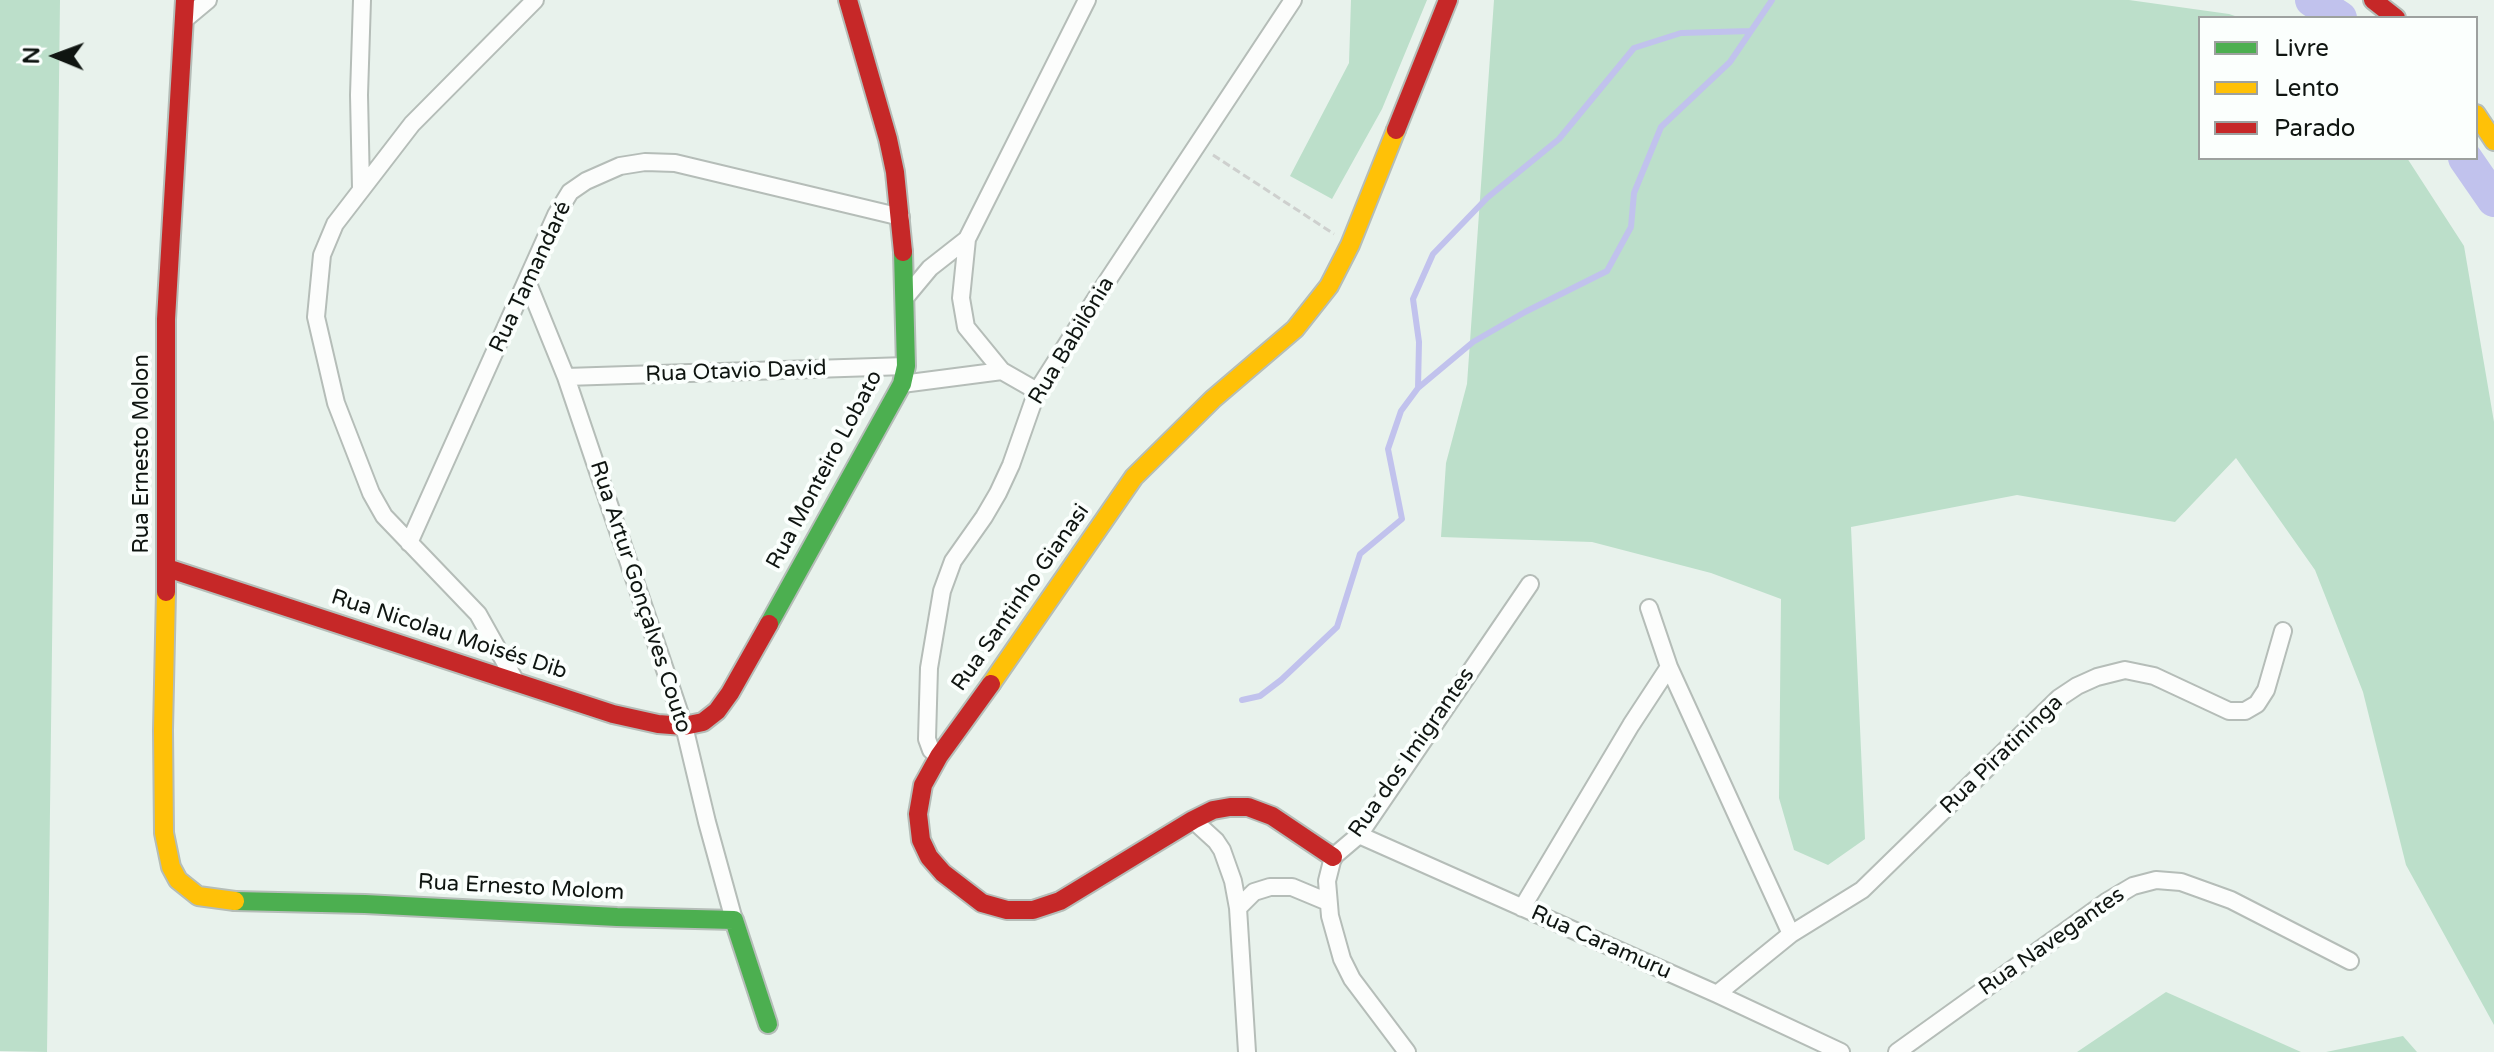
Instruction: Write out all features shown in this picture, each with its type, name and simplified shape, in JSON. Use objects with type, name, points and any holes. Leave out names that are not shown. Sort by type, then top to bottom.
[{"type":"street","name":"Rua Ernesto Molon","points":[[185,0],[166,319],[164,833],[171,867],[178,880],[198,896]]},
{"type":"street","points":[[184,20],[208,0]]},
{"type":"street","points":[[361,188],[359,95],[362,0]]},
{"type":"street","points":[[516,682],[478,614],[384,516],[360,467],[336,403],[316,317],[322,255],[335,224],[412,124],[535,0]]},
{"type":"street","name":"Rua Monteiro Lobato","points":[[684,726],[703,722],[717,711],[730,693],[904,375],[905,298],[901,217],[888,139],[848,0]]},
{"type":"street","points":[[1037,391],[1002,371],[966,327],[961,298],[967,239],[1087,0]]},
{"type":"street","name":"Rua Babilônia","points":[[939,756],[931,750],[927,739],[929,668],[942,591],[953,561],[984,517],[1011,465],[1037,391],[1293,0]]},
{"type":"street","name":"Rua Santinho Gianasi","points":[[1333,857],[1272,816],[1248,807],[1230,807],[1213,810],[1193,820],[1060,901],[1033,910],[1007,910],[982,903],[961,888],[929,857],[921,840],[918,814],[923,785],[939,756],[1134,477],[1213,399],[1295,329],[1329,286],[1350,245],[1448,0]]},
{"type":"street","points":[[2373,0],[2393,16]]},
{"type":"street","points":[[2478,117],[2494,141]]},
{"type":"street","name":"Rua Tamandaré","points":[[409,543],[556,215],[570,192],[620,166],[645,162],[675,163],[901,217]]},
{"type":"street","points":[[905,298],[930,268],[967,239]]},
{"type":"street","name":"Rua Artur Gonçalves Couto","points":[[527,281],[566,377],[684,726],[734,920]]},
{"type":"street","name":"Rua Otavio David","points":[[566,377],[904,375],[1002,371]]},
{"type":"street","name":"Rua Nicolau Moisés Dib","points":[[167,568],[613,714],[684,726]]},
{"type":"street","name":"Rua dos Imigrantes","points":[[1406,1051],[1352,979],[1334,935],[1327,881],[1333,857],[1359,835],[1530,584]]},
{"type":"street","points":[[1649,608],[1669,667],[1791,934]]},
{"type":"street","name":"Rua Piratininga","points":[[1717,994],[1791,934],[1862,890],[2059,698],[2077,686],[2125,670],[2154,676],[2229,711],[2245,711],[2257,704],[2266,690],[2283,631]]},
{"type":"street","points":[[1522,908],[1669,667]]},
{"type":"street","points":[[1193,820],[1208,832],[1222,850],[1233,881],[1238,908],[1247,1052]]},
{"type":"street","name":"Rua Caramuru","points":[[1359,835],[1841,1052]]},
{"type":"street","name":"Rua Navegantes","points":[[1897,1052],[2106,902],[2133,886],[2156,880],[2181,882],[2231,900],[2350,961]]},
{"type":"street","points":[[1238,908],[1254,892],[1270,887],[1292,887],[1328,902]]},
{"type":"street","name":"Rua Ernesto Molom","points":[[198,896],[238,902],[365,904],[734,920]]},
{"type":"street","points":[[734,920],[768,1024]]},
{"type":"path","points":[[1196,145],[1350,245]]},
{"type":"green space","points":[[0,0],[60,0],[47,1052],[0,1051]]},
{"type":"green space","points":[[1351,0],[1427,0],[1382,109],[1332,199],[1290,176],[1349,63]]},
{"type":"green space","points":[[1494,0],[2129,0],[2235,16],[2198,16],[2198,160],[2408,160],[2464,246],[2494,422],[2494,1025],[2406,865],[2363,692],[2315,570],[2236,458],[2175,522],[2017,495],[1851,527],[1865,839],[1828,865],[1794,850],[1779,798],[1781,599],[1711,573],[1592,542],[1441,537],[1446,463],[1467,384]]},
{"type":"green space","points":[[2166,992],[2301,1052],[2077,1052]]},
{"type":"green space","points":[[2403,1036],[2417,1052],[2326,1052]]},
{"type":"waterway","points":[[1242,700],[1260,696],[1281,680],[1337,627],[1360,554],[1402,519],[1388,449],[1401,411],[1418,388],[1419,342],[1413,299],[1433,254],[1487,198],[1559,139],[1634,48],[1681,33],[1751,31],[1772,0]]},
{"type":"waterway","points":[[2312,0],[2337,16]]},
{"type":"waterway","points":[[1418,388],[1473,342],[1607,271],[1631,227],[1634,193],[1661,127],[1730,62],[1751,31]]},
{"type":"waterway","points":[[2466,160],[2494,200]]},
{"type":"traffic: fast","points":[[769,624],[902,384],[906,366],[903,252]]},
{"type":"traffic: fast","points":[[235,901],[734,920],[768,1024]]},
{"type":"traffic: slow","points":[[2478,117],[2494,141]]},
{"type":"traffic: slow","points":[[991,684],[1134,477],[1213,399],[1295,329],[1329,286],[1350,245],[1396,130]]},
{"type":"traffic: slow","points":[[166,592],[164,833],[171,867],[178,880],[198,896],[235,901]]},
{"type":"traffic: jam","points":[[166,592],[166,319],[185,0]]},
{"type":"traffic: jam","points":[[848,0],[888,139],[895,172],[903,252]]},
{"type":"traffic: jam","points":[[1396,130],[1448,0]]},
{"type":"traffic: jam","points":[[2373,0],[2393,16]]},
{"type":"traffic: jam","points":[[167,568],[613,714],[658,724],[684,726],[703,722],[717,711],[769,624]]},
{"type":"traffic: jam","points":[[991,684],[939,756],[923,785],[918,814],[921,840],[929,857],[943,873],[982,903],[1007,910],[1033,910],[1060,901],[1193,820],[1213,810],[1230,807],[1248,807],[1272,816],[1333,857]]}]
